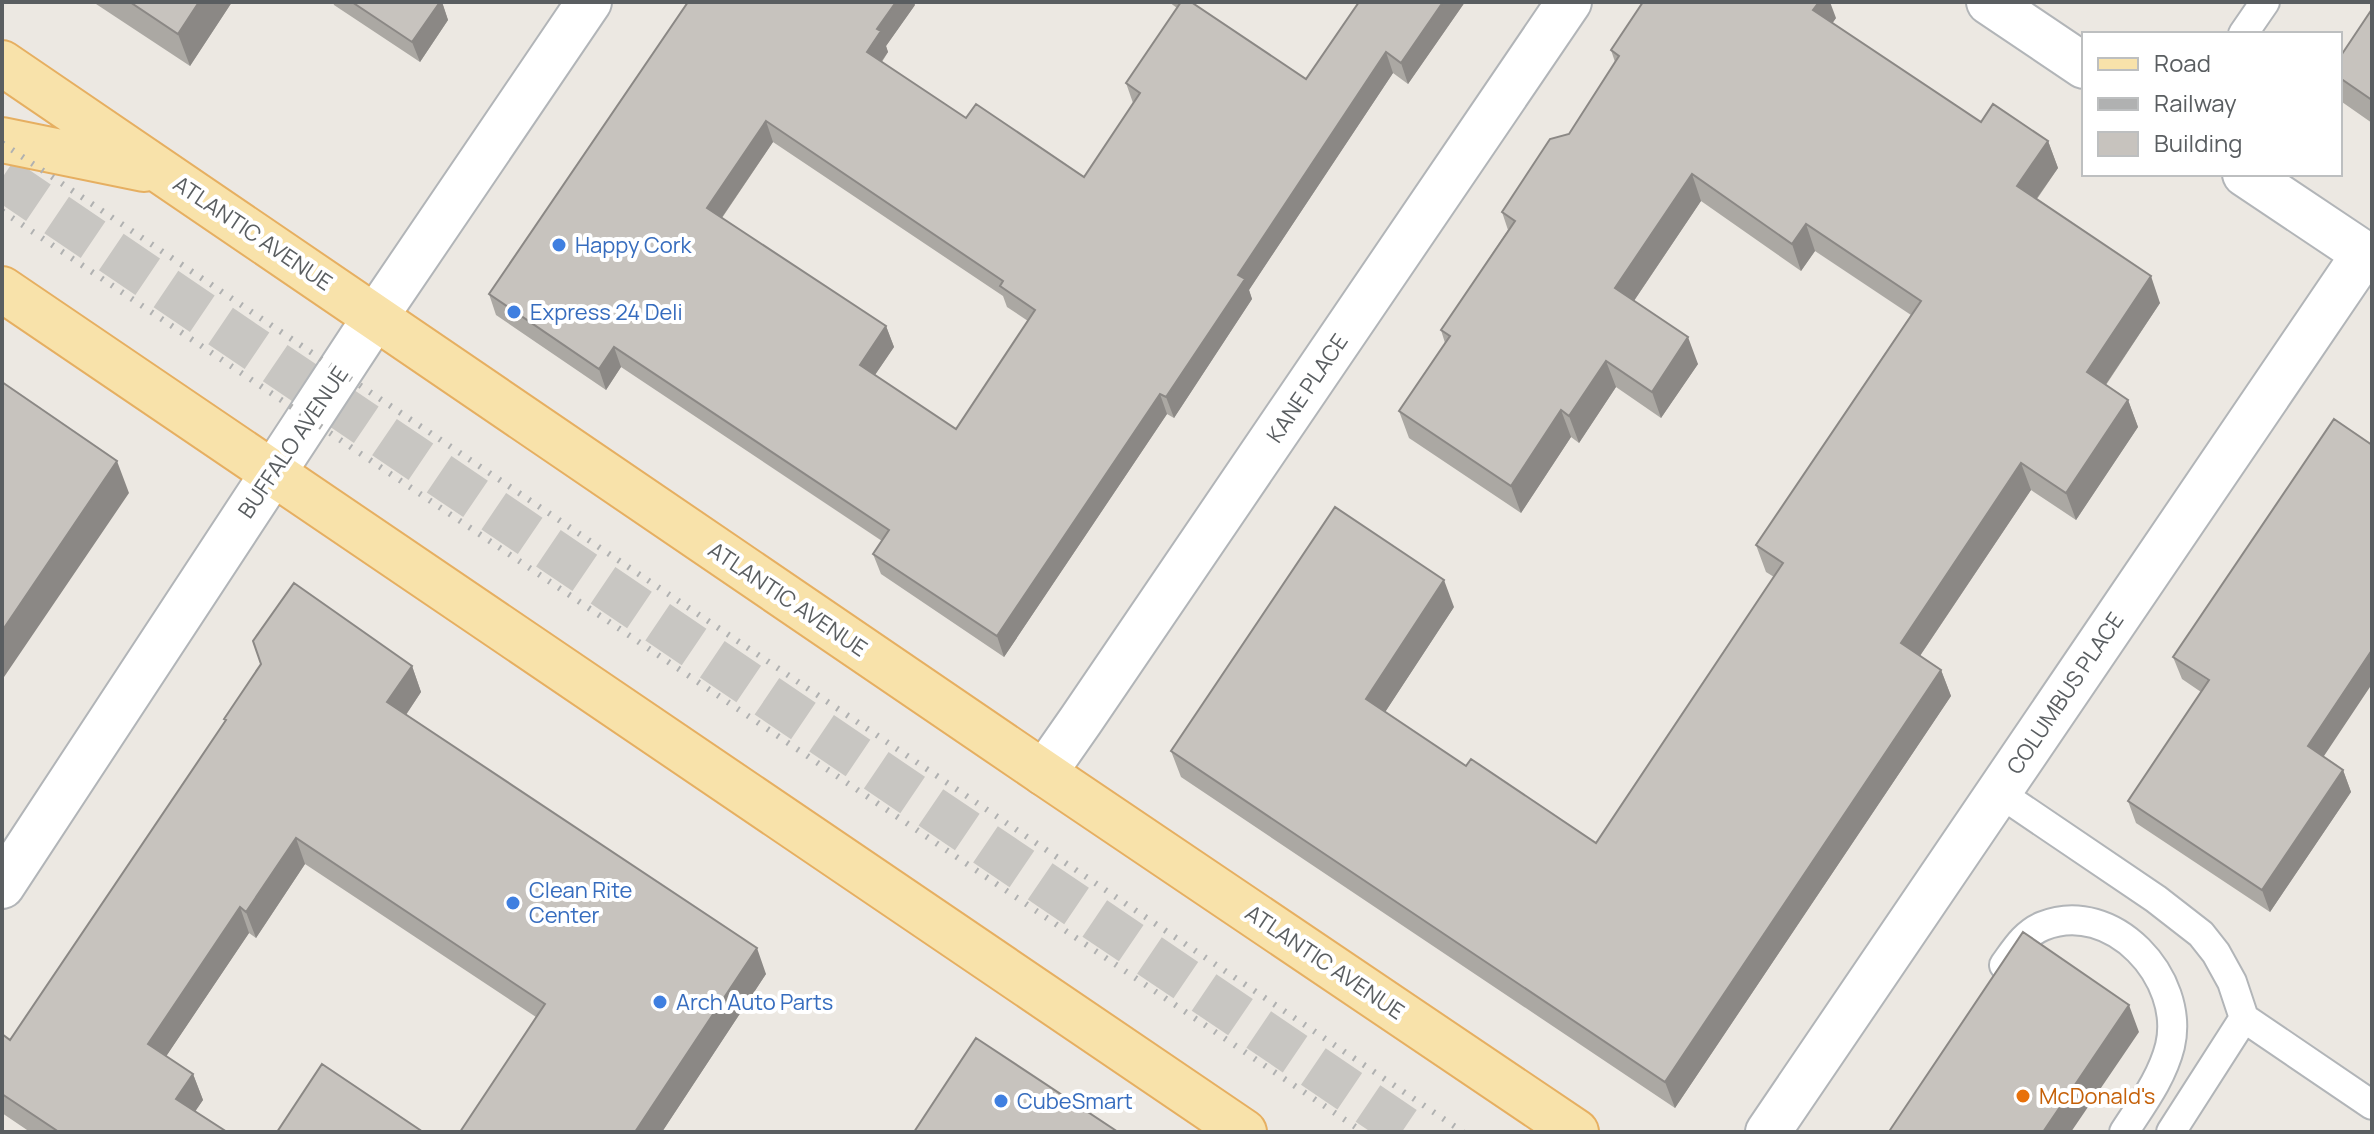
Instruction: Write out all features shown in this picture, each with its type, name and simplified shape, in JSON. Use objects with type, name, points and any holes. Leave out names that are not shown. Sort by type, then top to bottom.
[{"type":"main road","name":"ATLANTIC AVENUE","points":[[2,63],[1576,1132]]},
{"type":"main road","points":[[2,140],[166,174]]},
{"type":"main road","points":[[2,289],[1244,1132]]},
{"type":"street","name":"BUFFALO AVENUE","points":[[2,886],[376,316],[589,2]]},
{"type":"street","name":"KANE PLACE","points":[[1044,773],[1569,2]]},
{"type":"street","points":[[1989,2],[2082,65]]},
{"type":"street","points":[[2248,176],[2368,257]]},
{"type":"street","name":"COLUMBUS PLACE","points":[[1768,1132],[1998,792],[2368,257]]},
{"type":"lane","points":[[2244,32],[2265,2]]},
{"type":"lane","points":[[1998,792],[2156,899],[2201,934],[2232,982],[2244,1018],[2372,1105]]},
{"type":"lane","points":[[1989,988],[2029,934],[2043,926],[2073,921],[2092,923],[2137,947],[2162,982],[2169,1002],[2171,1043],[2159,1079],[2124,1132]]},
{"type":"lane","points":[[2171,1132],[2244,1018]]},
{"type":"building","points":[[130,2],[199,2],[178,34]]},
{"type":"building","points":[[352,2],[440,2],[412,42]]},
{"type":"building","points":[[688,2],[896,2],[877,29],[881,31],[867,52],[966,118],[976,104],[1084,177],[1140,93],[1126,83],[1181,2],[1191,2],[1306,79],[1359,2],[1443,2],[1401,63],[1386,52],[1238,275],[1245,279],[1166,397],[1160,394],[997,636],[873,554],[889,530],[614,347],[599,369],[489,294]],"holes":[[[766,121],[1003,281],[1000,286],[1035,310],[956,429],[860,365],[886,326],[707,208]]]},
{"type":"building","points":[[1643,2],[1819,2],[1813,10],[1981,122],[1993,104],[2048,141],[2017,186],[2151,276],[2087,372],[2128,400],[2066,493],[2021,463],[1901,643],[1941,670],[1665,1082],[1171,751],[1335,507],[1444,580],[1366,699],[1466,766],[1471,759],[1596,843],[1783,563],[1756,545],[1921,301],[1806,224],[1792,244],[1692,174],[1615,288],[1688,337],[1652,392],[1606,361],[1569,416],[1561,410],[1511,486],[1399,411],[1450,336],[1441,330],[1515,221],[1502,212],[1550,139],[1569,134],[1619,56],[1611,50]]},
{"type":"building","points":[[2372,9],[2372,100],[2342,79],[2342,54]]},
{"type":"building","points":[[2,382],[117,461],[2,631]]},
{"type":"building","points":[[2334,419],[2372,445],[2372,650],[2308,746],[2343,770],[2262,890],[2128,801],[2209,680],[2173,657]]},
{"type":"building","points":[[294,583],[412,666],[387,702],[757,948],[635,1132],[460,1132],[545,1004],[296,838],[246,912],[240,907],[148,1044],[193,1074],[176,1099],[227,1132],[59,1132],[2,1094],[2,1034],[10,1040],[226,720],[261,664],[253,641]]},
{"type":"building","points":[[2023,932],[2129,1005],[2043,1132],[1892,1132],[1890,1130]]},
{"type":"building","points":[[976,1038],[1118,1132],[914,1132]]},
{"type":"building","points":[[322,1064],[423,1132],[277,1132]]},
{"type":"tunnel","points":[[2,178],[1410,1132]]},
{"type":"railway","points":[[2,143],[1463,1132]]},
{"type":"railway","points":[[2,211],[1363,1132]]},
{"type":"place","name":"Happy Cork","points":[[559,245]]},
{"type":"place","name":"Express 24 Deli","points":[[514,312]]},
{"type":"place","name":"Clean Rite Center","points":[[513,903]]},
{"type":"place","name":"Arch Auto Parts","points":[[660,1002]]},
{"type":"place","name":"McDonald's","points":[[2023,1096]]},
{"type":"place","name":"CubeSmart","points":[[1001,1101]]}]
